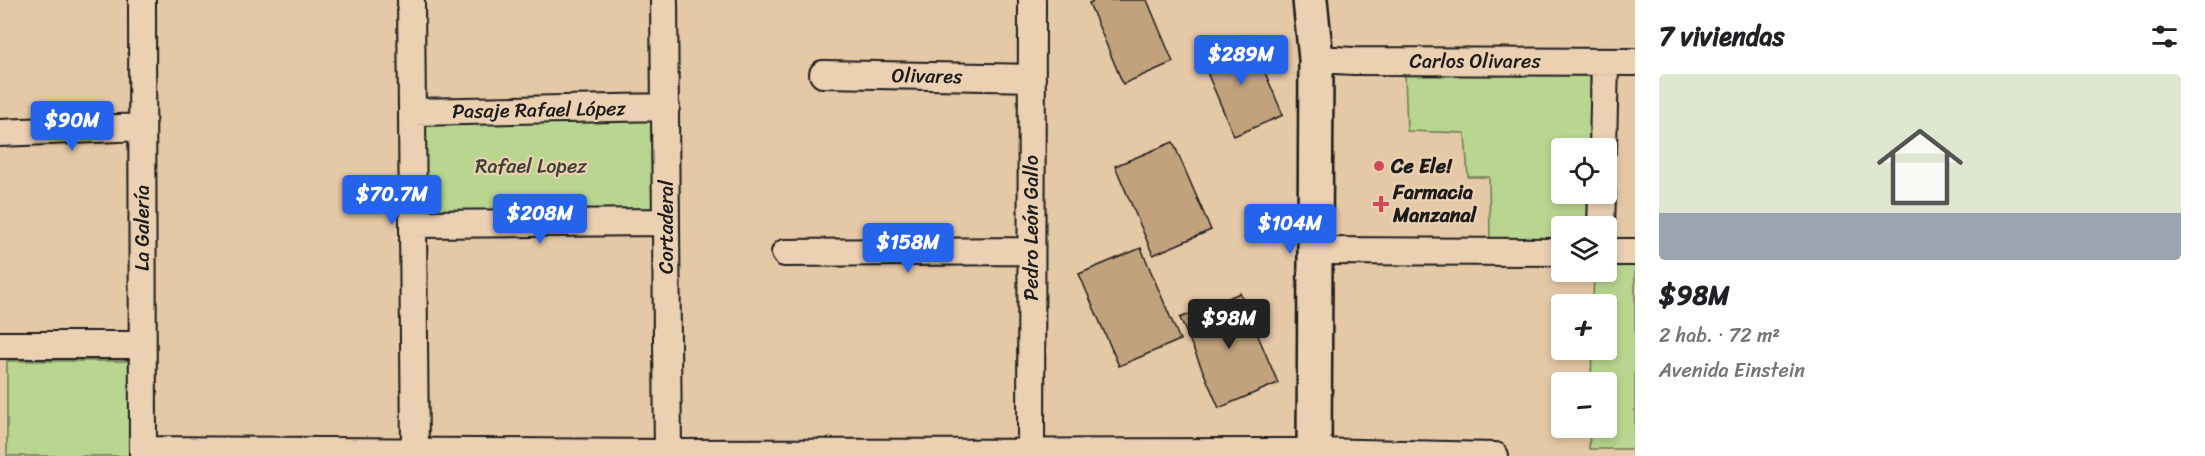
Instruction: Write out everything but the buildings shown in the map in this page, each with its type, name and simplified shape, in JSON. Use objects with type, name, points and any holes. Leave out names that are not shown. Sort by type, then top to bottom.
[{"type":"main road","points":[[1310,0],[1316,59],[1314,454]]},
{"type":"main road","points":[[1316,59],[1324,0]]},
{"type":"street","name":"La Galería","points":[[142,0],[143,453]]},
{"type":"street","points":[[411,0],[415,452]]},
{"type":"street","name":"Cortaderal","points":[[664,0],[668,453]]},
{"type":"street","name":"Pedro León Gallo","points":[[1031,454],[1032,0]]},
{"type":"street","name":"Carlos Olivares","points":[[1316,59],[1635,62]]},
{"type":"street","points":[[1603,138],[1605,62]]},
{"type":"street","name":"Olivares","points":[[823,74],[1032,78]]},
{"type":"street","name":"Pasaje Rafael López","points":[[413,112],[666,107]]},
{"type":"street","points":[[0,133],[142,127]]},
{"type":"street","points":[[414,224],[666,222]]},
{"type":"street","points":[[785,253],[1030,251]]},
{"type":"street","points":[[1316,251],[1551,252]]},
{"type":"street","points":[[1617,252],[1635,252]]},
{"type":"street","points":[[0,345],[142,345]]},
{"type":"street","points":[[143,453],[1495,456]]},
{"type":"green space","points":[[1590,68],[1592,138],[1551,138],[1551,204],[1593,204],[1593,216],[1551,216],[1551,242],[1490,241],[1489,177],[1468,177],[1465,133],[1407,131],[1405,72]]},
{"type":"green space","name":"Rafael Lopez","points":[[660,113],[660,216],[421,217],[419,118]]},
{"type":"green space","points":[[1617,259],[1635,259],[1635,449],[1589,449],[1590,438],[1617,438],[1617,372],[1591,372],[1592,360],[1617,360],[1617,294],[1593,294],[1594,282],[1617,282]]},
{"type":"green space","points":[[7,361],[132,361],[132,456],[7,456]]},
{"type":"place","name":"Ce Ele!","points":[[1379,166]]},
{"type":"place","name":"Farmacia Manzanal","points":[[1381,204]]}]
